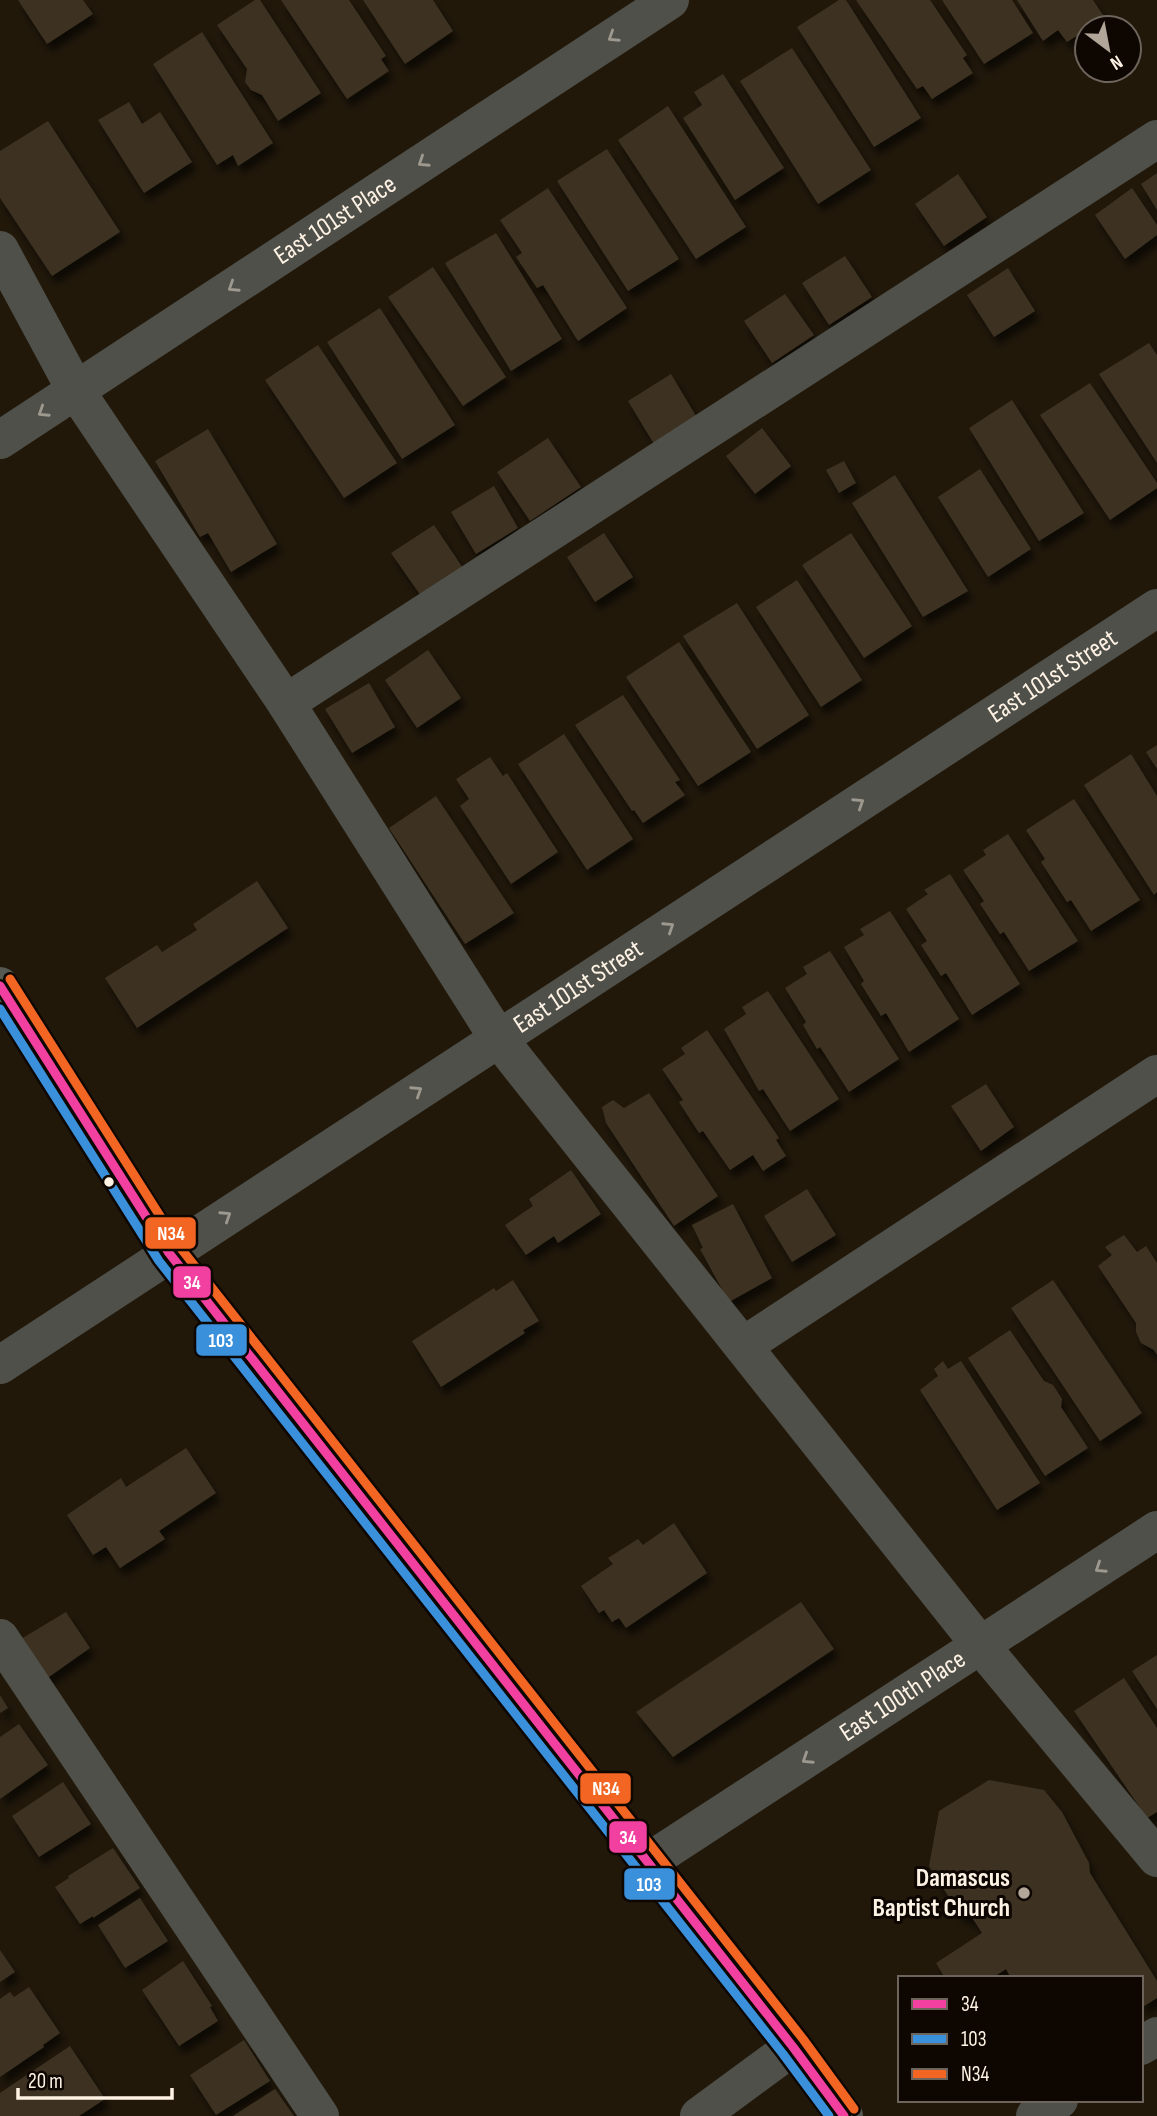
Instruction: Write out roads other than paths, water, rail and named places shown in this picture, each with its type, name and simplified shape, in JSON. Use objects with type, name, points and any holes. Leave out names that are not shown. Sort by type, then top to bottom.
[{"type":"main road","points":[[0,986],[169,1253],[648,1862],[844,2116]]},
{"type":"street","name":"East 101st Place","points":[[0,440],[670,0]]},
{"type":"street","points":[[286,703],[1157,139]]},
{"type":"street","points":[[0,250],[76,391],[286,703],[498,1038],[981,1646],[1157,1858]]},
{"type":"street","name":"East 101st Street","points":[[0,1365],[1157,608]]},
{"type":"street","points":[[743,1346],[1157,1074]]},
{"type":"street","name":"East 100th Place","points":[[648,1862],[1157,1530]]},
{"type":"street","points":[[0,1638],[320,2116]]},
{"type":"street","points":[[699,2116],[793,2048]]},
{"type":"street","points":[[1035,2116],[1056,2102]]},
{"type":"place","name":"Damascus Baptist Church","points":[[1024,1893]]}]
